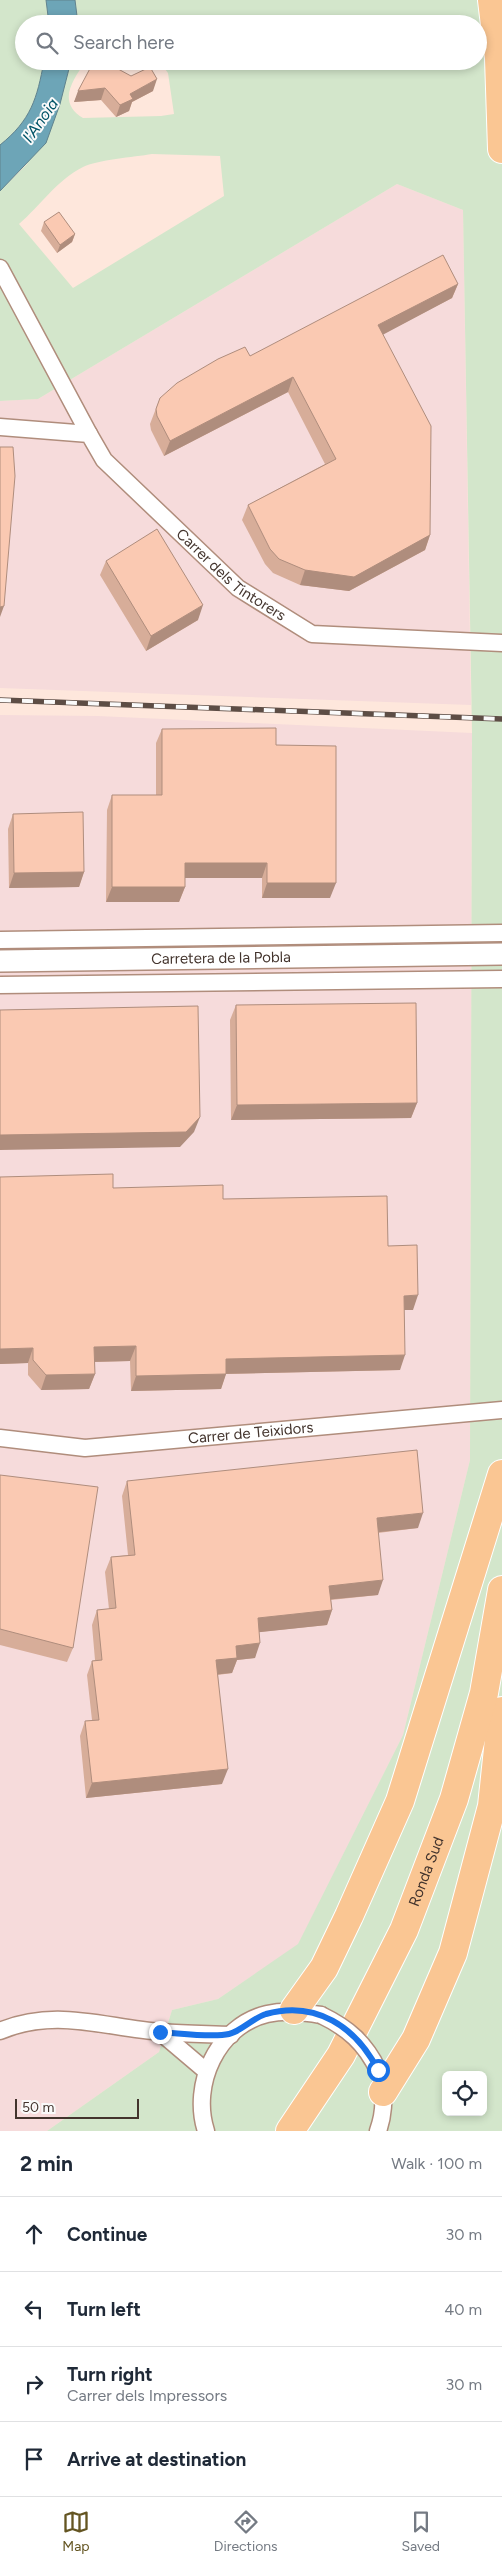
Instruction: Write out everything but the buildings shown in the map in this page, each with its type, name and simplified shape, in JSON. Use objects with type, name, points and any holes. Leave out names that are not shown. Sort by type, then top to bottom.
[{"type":"highway","points":[[492,0],[499,58],[502,149]]},
{"type":"highway","points":[[294,2010],[324,1968],[400,1801],[502,1474]]},
{"type":"highway","name":"Ronda Sud","points":[[290,2131],[341,2055],[404,1930],[459,1781],[484,1693],[502,1590]]},
{"type":"highway","points":[[381,2081],[416,2039],[453,1953],[492,1806],[502,1711]]},
{"type":"street","name":"Carrer dels Tintorers","points":[[2,272],[104,460],[238,588],[312,634],[502,642]]},
{"type":"street","points":[[0,427],[89,434]]},
{"type":"street","name":"Carretera de la Pobla","points":[[0,961],[488,947],[502,933]]},
{"type":"street","name":"Carretera de la Pobla","points":[[0,940],[488,947]]},
{"type":"street","name":"Carretera de la Pobla","points":[[0,985],[502,979]]},
{"type":"street","name":"Carrer de Teixidors","points":[[0,1438],[85,1448],[449,1413],[502,1410]]},
{"type":"street","points":[[206,2131],[201,2099],[206,2071],[212,2057],[230,2034],[249,2021],[266,2014],[294,2010],[320,2015],[343,2026],[370,2053],[381,2081],[381,2128]]},
{"type":"street","points":[[0,2031],[52,2018],[92,2021],[160,2032],[230,2034]]},
{"type":"street","points":[[160,2032],[206,2071]]},
{"type":"shaded area","points":[[397,184],[463,210],[471,705],[0,688],[0,401],[38,399]]},
{"type":"shaded area","points":[[0,715],[98,716],[472,733],[470,1460],[403,1735],[298,1945],[218,1999],[172,2010],[159,2052],[47,2131],[0,2131]]},
{"type":"green space","points":[[0,0],[46,0],[48,15],[15,15],[15,70],[42,70],[39,87],[26,117],[11,136],[0,145]]},
{"type":"green space","points":[[75,0],[502,0],[502,2131],[47,2131],[159,2052],[172,2010],[218,1999],[298,1944],[403,1735],[470,1460],[472,733],[463,210],[397,184],[38,399],[0,401],[0,191],[27,164],[69,70],[80,70],[72,84],[69,98],[75,112],[83,118],[174,114],[168,73],[166,70],[487,70],[487,15],[77,15]],"holes":[[[152,154],[220,156],[224,196],[73,288],[19,224],[65,178],[83,167],[106,161]]]},
{"type":"water","points":[[46,0],[75,0],[77,15],[48,15]]},
{"type":"water","name":"l'Anoia","points":[[42,70],[69,70],[60,104],[46,143],[0,191],[0,145],[11,136],[26,117],[39,87]]},
{"type":"railway","points":[[0,700],[502,719]]},
{"type":"route","points":[[160,2032],[230,2034],[249,2021],[266,2014],[294,2010],[320,2015],[343,2026],[370,2053],[378,2070]]}]
